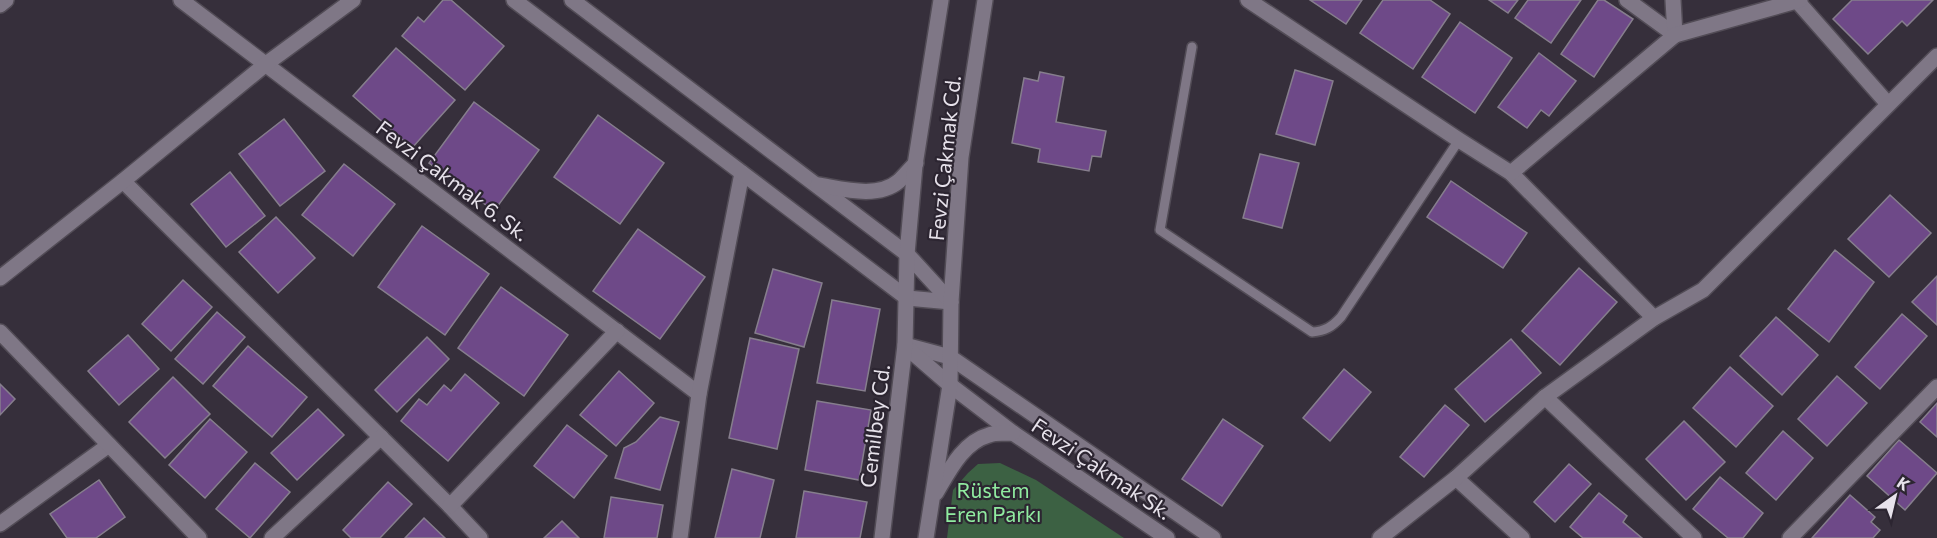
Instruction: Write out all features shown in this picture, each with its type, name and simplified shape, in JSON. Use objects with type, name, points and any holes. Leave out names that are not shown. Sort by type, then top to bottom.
[{"type":"street","points":[[0,5],[6,0]]},
{"type":"street","name":"Fevzi Çakmak 6. Sk.","points":[[182,0],[699,394]]},
{"type":"street","points":[[0,278],[266,64],[353,0]]},
{"type":"street","points":[[514,0],[907,298],[951,302]]},
{"type":"street","points":[[572,0],[907,254],[951,302]]},
{"type":"street","name":"Fevzi Çakmak Cd.","points":[[906,318],[907,254],[916,163],[941,0]]},
{"type":"street","name":"Fevzi Çakmak Cd.","points":[[950,357],[951,302],[961,157],[985,0]]},
{"type":"street","points":[[1248,0],[1512,173],[1654,318]]},
{"type":"street","points":[[1627,0],[1675,35]]},
{"type":"street","points":[[1673,0],[1675,35]]},
{"type":"street","points":[[1512,173],[1675,35],[1799,1],[1888,104]]},
{"type":"street","points":[[1380,538],[1456,477],[1545,397],[1654,318],[1703,290],[1937,56]]},
{"type":"street","points":[[814,184],[860,191],[881,189],[897,182],[916,163]]},
{"type":"street","points":[[680,538],[699,394],[742,173]]},
{"type":"street","points":[[123,181],[480,538]]},
{"type":"street","name":"Cemilbey Cd.","points":[[882,538],[905,345],[906,318]]},
{"type":"street","points":[[450,506],[617,331]]},
{"type":"street","points":[[0,332],[199,538]]},
{"type":"street","points":[[905,345],[950,357],[1212,538]]},
{"type":"street","name":"Fevzi Çakmak Sk.","points":[[905,345],[950,385],[1012,433],[1167,538]]},
{"type":"street","points":[[926,538],[950,385],[950,357]]},
{"type":"street","points":[[1790,538],[1937,387]]},
{"type":"street","points":[[1545,397],[1694,538]]},
{"type":"street","points":[[932,501],[951,468],[970,443],[990,434],[1012,433]]},
{"type":"street","points":[[272,538],[381,437]]},
{"type":"street","points":[[0,524],[109,445]]},
{"type":"street","points":[[1456,477],[1522,538]]},
{"type":"lane","points":[[1192,47],[1160,230],[1312,332],[1327,329],[1341,317],[1459,140]]},
{"type":"green space","name":"Rüstem Eren Parkı","points":[[1000,463],[1036,480],[1124,538],[947,538],[953,490],[978,464]]},
{"type":"building","points":[[443,0],[451,0],[504,46],[465,90],[402,36],[418,17],[424,22]]},
{"type":"building","points":[[1310,0],[1362,0],[1346,24]]},
{"type":"building","points":[[1383,0],[1430,0],[1450,14],[1413,69],[1360,33]]},
{"type":"building","points":[[1489,0],[1518,0],[1508,13]]},
{"type":"building","points":[[1528,0],[1581,0],[1551,43],[1515,18]]},
{"type":"building","points":[[1598,0],[1604,0],[1633,19],[1594,77],[1561,54]]},
{"type":"building","points":[[1852,0],[1933,0],[1907,26],[1902,21],[1868,54],[1833,19]]},
{"type":"building","points":[[1460,22],[1512,58],[1475,113],[1422,77]]},
{"type":"building","points":[[396,48],[455,100],[412,148],[353,96]]},
{"type":"building","points":[[1539,53],[1576,81],[1549,116],[1541,110],[1527,128],[1498,107]]},
{"type":"building","points":[[1295,70],[1333,81],[1315,145],[1276,134]]},
{"type":"building","points":[[1040,72],[1064,77],[1056,122],[1106,131],[1101,157],[1092,156],[1089,171],[1038,162],[1040,149],[1012,143],[1024,78],[1038,81]]},
{"type":"building","points":[[474,102],[539,150],[494,211],[429,163]]},
{"type":"building","points":[[598,115],[664,163],[620,224],[554,177]]},
{"type":"building","points":[[284,119],[325,171],[280,206],[239,154]]},
{"type":"building","points":[[1260,154],[1299,163],[1282,228],[1243,218]]},
{"type":"building","points":[[344,164],[395,204],[353,256],[302,215]]},
{"type":"building","points":[[230,172],[265,216],[226,247],[191,204]]},
{"type":"building","points":[[1451,181],[1527,233],[1503,268],[1427,217]]},
{"type":"building","points":[[1890,195],[1931,233],[1889,277],[1848,239]]},
{"type":"building","points":[[276,217],[315,258],[278,293],[239,252]]},
{"type":"building","points":[[422,226],[489,274],[445,335],[378,287]]},
{"type":"building","points":[[638,229],[705,277],[660,339],[593,291]]},
{"type":"building","points":[[1835,250],[1874,282],[1829,342],[1788,309]]},
{"type":"building","points":[[1579,268],[1617,302],[1560,365],[1522,331]]},
{"type":"building","points":[[773,269],[822,283],[804,347],[755,333]]},
{"type":"building","points":[[1937,276],[1937,325],[1912,302]]},
{"type":"building","points":[[183,280],[212,307],[171,351],[142,324]]},
{"type":"building","points":[[501,287],[568,335],[524,396],[458,348]]},
{"type":"building","points":[[832,300],[880,309],[865,391],[817,383]]},
{"type":"building","points":[[217,312],[245,337],[203,384],[175,359]]},
{"type":"building","points":[[1902,314],[1927,336],[1880,389],[1855,367]]},
{"type":"building","points":[[1776,317],[1818,355],[1782,395],[1740,356]]},
{"type":"building","points":[[128,335],[159,369],[119,405],[88,371]]},
{"type":"building","points":[[427,337],[449,359],[397,412],[375,390]]},
{"type":"building","points":[[750,338],[799,349],[777,449],[729,438]]},
{"type":"building","points":[[1511,339],[1541,373],[1485,422],[1455,389]]},
{"type":"building","points":[[248,346],[307,397],[272,437],[213,386]]},
{"type":"building","points":[[1730,367],[1773,406],[1736,447],[1693,408]]},
{"type":"building","points":[[1344,369],[1371,392],[1330,441],[1303,418]]},
{"type":"building","points":[[619,371],[654,403],[616,446],[580,415]]},
{"type":"building","points":[[465,374],[499,403],[448,461],[401,421],[419,399],[427,405],[444,385],[451,391]]},
{"type":"building","points":[[1837,376],[1867,403],[1827,446],[1798,419]]},
{"type":"building","points":[[173,377],[210,414],[165,458],[129,422]]},
{"type":"building","points":[[0,384],[15,399],[0,415]]},
{"type":"building","points":[[817,401],[871,410],[859,480],[805,470]]},
{"type":"building","points":[[1937,403],[1937,437],[1920,422]]},
{"type":"building","points":[[1445,405],[1469,425],[1424,477],[1400,457]]},
{"type":"building","points":[[318,409],[344,435],[297,480],[271,453]]},
{"type":"building","points":[[660,417],[679,422],[660,490],[615,478],[624,448],[636,442]]},
{"type":"building","points":[[210,419],[247,452],[205,498],[169,465]]},
{"type":"building","points":[[1223,419],[1263,446],[1222,506],[1182,479]]},
{"type":"building","points":[[1684,421],[1725,462],[1686,500],[1646,459]]},
{"type":"building","points":[[567,425],[607,456],[574,498],[534,466]]},
{"type":"building","points":[[1783,431],[1813,458],[1776,500],[1746,473]]},
{"type":"building","points":[[1899,440],[1937,473],[1905,510],[1867,476]]},
{"type":"building","points":[[255,463],[290,492],[250,538],[216,509]]},
{"type":"building","points":[[1569,464],[1591,484],[1555,522],[1534,502]]},
{"type":"building","points":[[732,469],[774,480],[760,538],[715,538]]},
{"type":"building","points":[[1720,477],[1763,513],[1743,538],[1728,538],[1693,509]]},
{"type":"building","points":[[99,480],[125,517],[96,538],[67,538],[50,514]]},
{"type":"building","points":[[388,482],[412,504],[380,538],[351,538],[343,530]]},
{"type":"building","points":[[804,491],[867,502],[860,538],[796,538]]},
{"type":"building","points":[[1599,493],[1627,516],[1623,522],[1642,538],[1583,538],[1570,527]]},
{"type":"building","points":[[1850,495],[1875,517],[1871,522],[1880,530],[1873,538],[1812,538]]},
{"type":"building","points":[[611,497],[663,505],[657,538],[604,538]]},
{"type":"building","points":[[424,518],[445,538],[405,538]]},
{"type":"building","points":[[562,521],[579,538],[544,538]]}]
